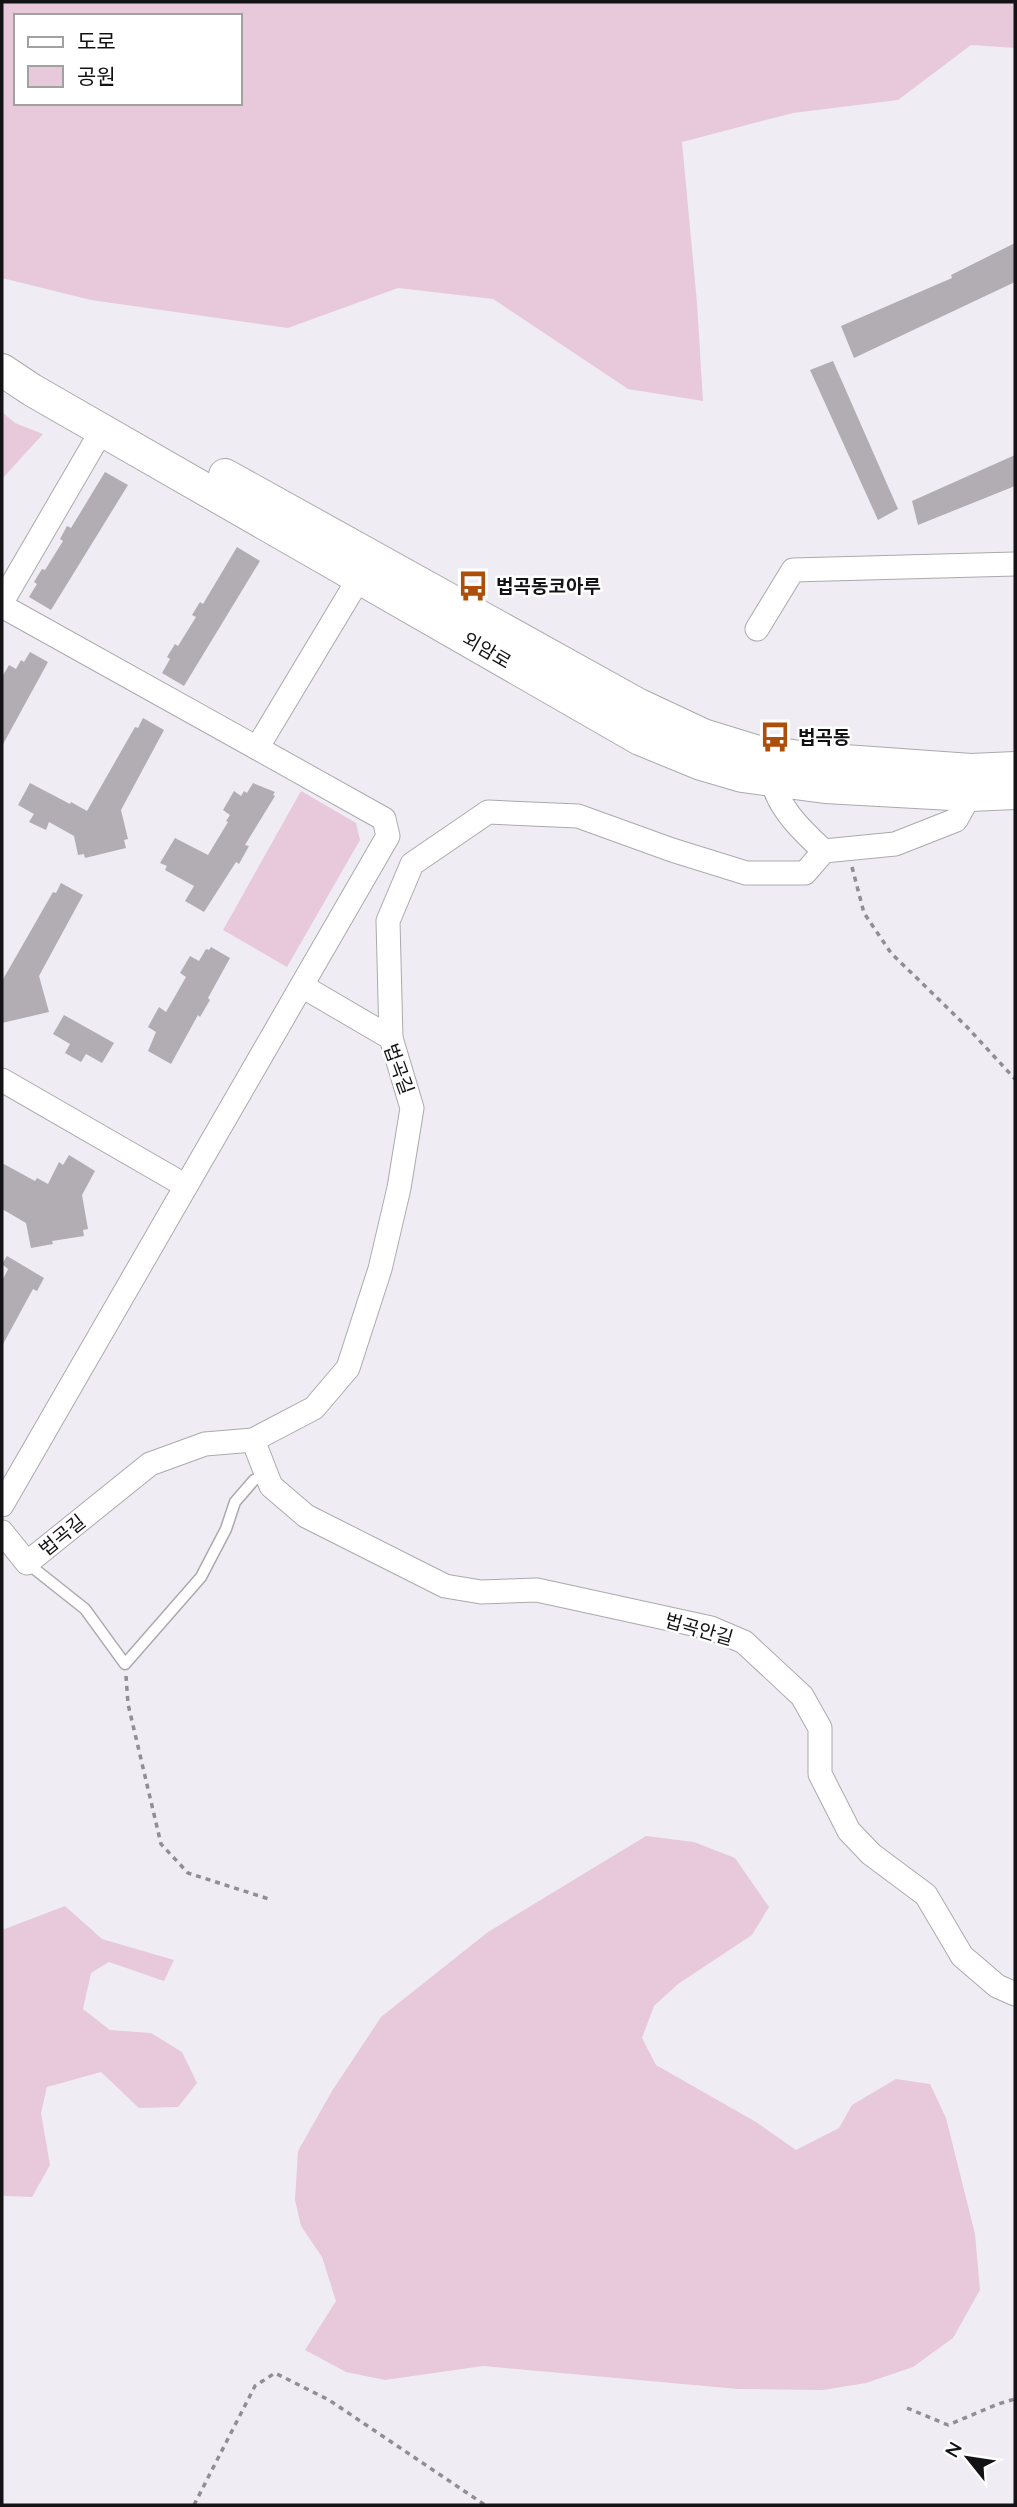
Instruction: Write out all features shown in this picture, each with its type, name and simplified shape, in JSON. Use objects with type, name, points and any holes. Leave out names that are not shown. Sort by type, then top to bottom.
[{"type":"main road","name":"외암로","points":[[2,346],[366,567]]},
{"type":"main road","name":"외암로","points":[[2,370],[102,430],[366,567],[639,705],[703,735],[755,751],[773,767],[971,782],[1015,793]]},
{"type":"main road","name":"외암로","points":[[971,782],[1015,768]]},
{"type":"street","points":[[2,1505],[388,836],[384,819],[2,604],[102,430]]},
{"type":"street","points":[[757,629],[793,570],[1015,564]]},
{"type":"street","points":[[257,748],[366,567]]},
{"type":"street","points":[[773,767],[777,794],[801,830],[824,851]]},
{"type":"street","points":[[391,1038],[388,921],[412,864],[488,813],[578,816],[746,873],[805,873],[824,851],[895,844],[956,820],[971,782]]},
{"type":"street","name":"법곡길","points":[[2,1532],[27,1563],[150,1464],[205,1444],[253,1440],[314,1408],[348,1368],[380,1269],[412,1108],[391,1038],[302,986]]},
{"type":"street","points":[[2,1080],[186,1186]]},
{"type":"street","name":"법곡안길","points":[[253,1440],[271,1486],[306,1516],[445,1586],[481,1592],[537,1590],[710,1628],[744,1642],[802,1696],[820,1728],[820,1774],[849,1831],[871,1854],[926,1895],[962,1956],[997,1986],[1015,1994]]},
{"type":"lane","points":[[27,1563],[85,1609],[125,1664],[201,1577],[226,1529],[235,1502],[254,1480],[266,1475]]},
{"type":"path","points":[[847,849],[864,913],[891,953],[967,1027],[1015,1079]]},
{"type":"path","points":[[125,1664],[128,1704],[161,1844],[188,1873],[272,1900]]},
{"type":"path","points":[[194,2505],[255,2386],[275,2374],[329,2400],[485,2505]]},
{"type":"path","points":[[907,2408],[947,2425],[1015,2399]]},
{"type":"green space","points":[[2,2],[1015,2],[1015,48],[971,45],[898,100],[793,113],[682,142],[703,401],[628,389],[493,299],[398,288],[288,328],[91,300],[2,278]]},
{"type":"green space","points":[[2,412],[15,423],[43,434],[2,479]]},
{"type":"green space","points":[[301,791],[356,823],[360,840],[287,967],[223,930]]},
{"type":"green space","points":[[646,1836],[694,1842],[735,1858],[769,1907],[752,1935],[678,1984],[654,2006],[642,2038],[656,2065],[756,2122],[796,2150],[839,2128],[852,2105],[896,2079],[930,2084],[946,2118],[975,2234],[980,2290],[953,2338],[913,2367],[866,2383],[823,2390],[738,2389],[483,2366],[385,2380],[346,2372],[305,2350],[336,2301],[322,2257],[301,2226],[295,2200],[298,2151],[332,2091],[381,2017],[488,1932]]},
{"type":"green space","points":[[65,1906],[102,1939],[174,1960],[164,1981],[109,1962],[91,1973],[83,2009],[110,2030],[151,2033],[182,2052],[197,2083],[178,2107],[139,2108],[101,2072],[47,2087],[41,2113],[50,2165],[32,2197],[5,2196],[2,2195],[2,1930]]},
{"type":"building","points":[[1015,243],[1015,282],[854,358],[841,326],[952,278],[951,275]]},
{"type":"building","points":[[833,361],[898,509],[878,520],[810,370]]},
{"type":"building","points":[[1015,455],[1015,486],[918,525],[912,501]]},
{"type":"building","points":[[105,472],[128,485],[51,610],[29,597],[37,584],[34,582],[42,569],[45,570],[63,541],[60,539],[67,526],[71,528]]},
{"type":"building","points":[[237,547],[260,561],[184,686],[162,673],[170,659],[167,657],[175,644],[178,646],[196,617],[192,615],[200,602],[203,604]]},
{"type":"building","points":[[30,652],[48,662],[2,746],[2,677],[9,665],[16,669]]},
{"type":"building","points":[[143,718],[164,730],[121,810],[128,839],[124,840],[126,848],[85,858],[84,854],[78,855],[74,836],[49,822],[46,830],[29,822],[34,814],[18,805],[30,783],[87,811],[135,727],[138,728]]},
{"type":"building","points":[[253,783],[275,792],[275,796],[245,845],[249,846],[239,864],[236,862],[204,912],[185,901],[194,886],[165,870],[167,866],[160,863],[175,838],[208,855],[228,822],[226,821],[230,815],[223,810],[234,791],[241,796],[244,791],[247,793]]},
{"type":"building","points":[[61,883],[83,895],[39,976],[49,1012],[2,1023],[2,981],[53,892],[56,893]]},
{"type":"building","points":[[211,947],[230,958],[208,998],[210,1000],[200,1017],[198,1015],[171,1064],[148,1051],[156,1032],[148,1027],[159,1007],[166,1012],[186,977],[180,973],[190,956],[199,961],[206,949]]},
{"type":"building","points":[[64,1015],[114,1043],[102,1063],[86,1054],[81,1062],[65,1053],[70,1044],[53,1034]]},
{"type":"building","points":[[69,1155],[95,1171],[82,1195],[88,1229],[83,1230],[84,1236],[52,1241],[53,1244],[31,1248],[26,1223],[2,1209],[2,1163],[35,1181],[37,1178],[48,1184],[59,1162],[63,1165]]},
{"type":"building","points":[[7,1256],[44,1278],[37,1291],[33,1289],[2,1346],[2,1281],[8,1269],[2,1264]]},
{"type":"place","name":"법곡동코아루","points":[[473,586]]},
{"type":"place","name":"법곡동","points":[[775,737]]}]
